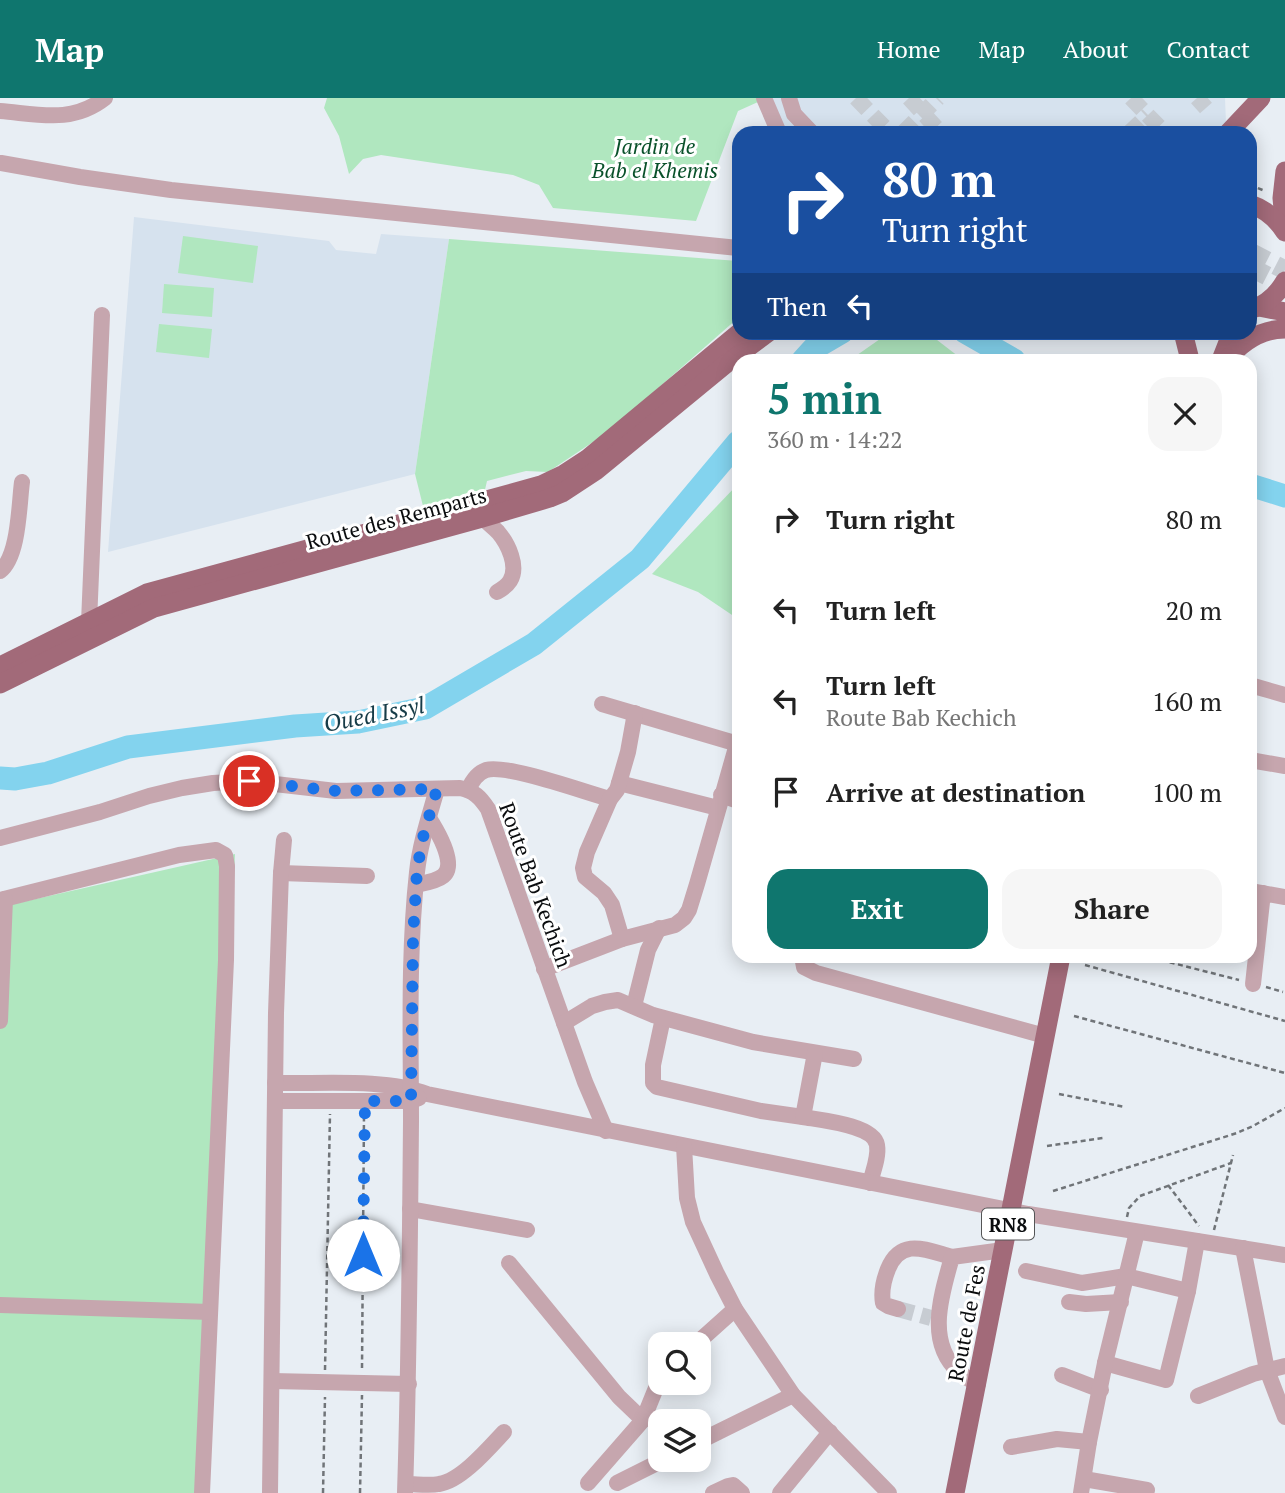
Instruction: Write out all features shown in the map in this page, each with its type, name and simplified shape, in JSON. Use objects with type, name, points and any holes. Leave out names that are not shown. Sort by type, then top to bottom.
[{"type":"main road","points":[[1235,126],[1261,98]]},
{"type":"main road","points":[[1251,126],[1261,98]]},
{"type":"main road","points":[[1285,171],[1282,198],[1285,232]]},
{"type":"main road","points":[[1257,207],[1272,216],[1285,232]]},
{"type":"main road","points":[[1257,306],[1274,296],[1285,281]]},
{"type":"main road","points":[[1257,308],[1285,312]]},
{"type":"main road","points":[[1257,335],[1285,329]]},
{"type":"main road","name":"Route des Remparts","points":[[0,684],[153,608],[477,511],[555,479],[573,469],[732,339]]},
{"type":"main road","name":"Route des Remparts","points":[[739,354],[758,340]]},
{"type":"main road","points":[[1233,354],[1249,340]]},
{"type":"main road","name":"Route des Remparts","points":[[0,666],[153,591],[477,511],[550,498],[582,481],[732,360]]},
{"type":"main road","name":"Route de Fes","points":[[956,1493],[1060,963]]},
{"type":"street","points":[[7,107],[56,117],[84,110],[105,98]]},
{"type":"street","points":[[764,98],[776,126]]},
{"type":"street","points":[[789,98],[794,114],[805,126]]},
{"type":"street","points":[[0,160],[88,178],[171,190],[732,247]]},
{"type":"street","points":[[89,622],[102,315]]},
{"type":"street","points":[[0,571],[8,562],[16,536],[22,482]]},
{"type":"street","points":[[477,511],[500,535],[513,564],[512,579],[497,592]]},
{"type":"street","points":[[1257,687],[1285,695]]},
{"type":"street","points":[[602,704],[732,742]]},
{"type":"street","points":[[622,939],[608,898],[583,872],[587,852],[617,790],[635,713]]},
{"type":"street","points":[[1257,761],[1285,766]]},
{"type":"street","points":[[544,969],[622,939],[680,922],[689,911],[732,763]]},
{"type":"street","points":[[0,838],[100,813],[149,796],[213,783],[249,781],[336,791],[468,790],[473,779],[483,771],[502,769],[610,800]]},
{"type":"street","points":[[619,783],[732,801]]},
{"type":"street","points":[[437,789],[422,841],[413,936],[406,1488],[447,1482],[469,1467],[504,1432]]},
{"type":"street","name":"Route Bab Kechich","points":[[468,790],[476,793],[488,809],[585,1082],[606,1131]]},
{"type":"street","points":[[416,885],[443,876],[449,864],[441,838],[429,818]]},
{"type":"street","points":[[270,1493],[275,1083],[284,840]]},
{"type":"street","points":[[0,1021],[2,900],[179,855],[216,850],[225,855],[228,866],[226,960],[202,1493]]},
{"type":"street","points":[[281,873],[367,876]]},
{"type":"street","points":[[1257,892],[1285,897]]},
{"type":"street","points":[[634,1006],[648,950],[659,928]]},
{"type":"street","points":[[803,963],[804,967],[816,973],[1045,1037]]},
{"type":"street","points":[[1253,984],[1254,963]]},
{"type":"street","points":[[564,1023],[592,1006],[618,1000],[663,1018],[753,1042],[854,1059]]},
{"type":"street","points":[[663,1018],[653,1065],[653,1083],[657,1087],[761,1111],[846,1125],[868,1132],[874,1137],[877,1146],[870,1183]]},
{"type":"street","points":[[803,1117],[815,1053]]},
{"type":"street","points":[[275,1083],[364,1084],[411,1094]]},
{"type":"street","points":[[275,1101],[365,1101],[428,1094],[1010,1211],[1285,1255]]},
{"type":"street","points":[[684,1146],[687,1198],[693,1222],[735,1309],[793,1395],[887,1492]]},
{"type":"street","points":[[410,1209],[527,1230]]},
{"type":"street","points":[[1131,1231],[1126,1276],[1105,1363],[1083,1486],[1147,1490]]},
{"type":"street","points":[[1105,1363],[1166,1380],[1188,1291],[1204,1242]]},
{"type":"street","points":[[1243,1248],[1267,1370],[1285,1417]]},
{"type":"street","points":[[898,1309],[883,1303],[882,1298],[887,1273],[900,1251],[916,1249],[952,1257],[1003,1250]]},
{"type":"street","points":[[952,1257],[935,1319],[941,1344],[950,1363],[959,1373],[978,1384]]},
{"type":"street","points":[[509,1263],[619,1396],[643,1420]]},
{"type":"street","points":[[1026,1271],[1082,1283],[1126,1276],[1188,1291]]},
{"type":"street","points":[[1069,1303],[1121,1302]]},
{"type":"street","points":[[0,1305],[209,1312]]},
{"type":"street","points":[[709,1332],[735,1309]]},
{"type":"street","points":[[1198,1396],[1253,1374],[1285,1366]]},
{"type":"street","points":[[1062,1376],[1101,1390]]},
{"type":"street","points":[[272,1381],[409,1384]]},
{"type":"street","points":[[588,1483],[643,1420],[653,1395]]},
{"type":"street","points":[[711,1436],[793,1395]]},
{"type":"street","points":[[780,1493],[830,1432]]},
{"type":"street","points":[[1011,1447],[1057,1439],[1089,1442]]},
{"type":"street","points":[[617,1483],[648,1468]]},
{"type":"street","points":[[713,1493],[733,1485],[742,1493]]},
{"type":"path","points":[[1172,963],[1283,992]]},
{"type":"path","points":[[1085,965],[1285,1021]]},
{"type":"path","points":[[1074,1016],[1285,1073]]},
{"type":"path","points":[[1059,1094],[1125,1107]]},
{"type":"path","points":[[323,1493],[330,1100]]},
{"type":"path","points":[[360,1493],[365,1101]]},
{"type":"path","points":[[1053,1191],[1237,1133],[1285,1108]]},
{"type":"path","points":[[1047,1146],[1103,1138]]},
{"type":"path","points":[[1204,1242],[1233,1155]]},
{"type":"path","points":[[1131,1231],[1129,1208],[1140,1196],[1231,1163]]},
{"type":"path","points":[[1168,1185],[1204,1242]]},
{"type":"shaded area","points":[[771,98],[1225,98],[1226,123],[1223,126],[784,126]]},
{"type":"shaded area","points":[[134,217],[329,241],[336,250],[376,254],[381,234],[449,239],[415,474],[108,552]]},
{"type":"green space","name":"Jardin de Bab el Khemis","points":[[327,98],[756,98],[758,102],[738,111],[696,221],[553,208],[539,185],[513,175],[381,155],[363,159],[349,174],[339,136],[324,108]]},
{"type":"green space","points":[[183,236],[258,246],[253,283],[178,273]]},
{"type":"green space","points":[[449,239],[732,261],[732,323],[608,432],[548,472],[526,471],[487,481],[484,494],[423,506],[415,474]]},
{"type":"green space","points":[[164,284],[214,288],[212,317],[162,313]]},
{"type":"green space","points":[[159,324],[212,329],[209,358],[156,352]]},
{"type":"green space","points":[[879,340],[937,340],[955,354],[859,354]]},
{"type":"green space","points":[[732,490],[732,615],[698,592],[652,574]]},
{"type":"green space","points":[[235,854],[209,1493],[0,1493],[0,907]]},
{"type":"waterway","name":"Oued Issyl","points":[[808,354],[828,340]]},
{"type":"waterway","name":"Oued Issyl","points":[[979,340],[1004,354]]},
{"type":"waterway","name":"Oued Issyl","points":[[0,778],[15,779],[48,773],[128,747],[295,726],[358,722],[425,708],[534,644],[640,559],[732,449]]},
{"type":"waterway","points":[[1257,487],[1285,496]]},
{"type":"tunnel","points":[[856,98],[883,126]]},
{"type":"tunnel","points":[[909,98],[935,126]]},
{"type":"tunnel","points":[[910,126],[938,98]]},
{"type":"tunnel","points":[[1131,98],[1158,126]]},
{"type":"tunnel","points":[[1197,98],[1206,108]]},
{"type":"tunnel","points":[[1136,126],[1148,115]]},
{"type":"tunnel","points":[[1257,256],[1285,270]]},
{"type":"tunnel","points":[[1257,271],[1285,285]]},
{"type":"tunnel","points":[[898,1309],[931,1318]]},
{"type":"route","points":[[249,781],[336,791],[437,789],[422,841],[417,871],[413,936],[411,1101],[365,1101],[363,1255]]}]
